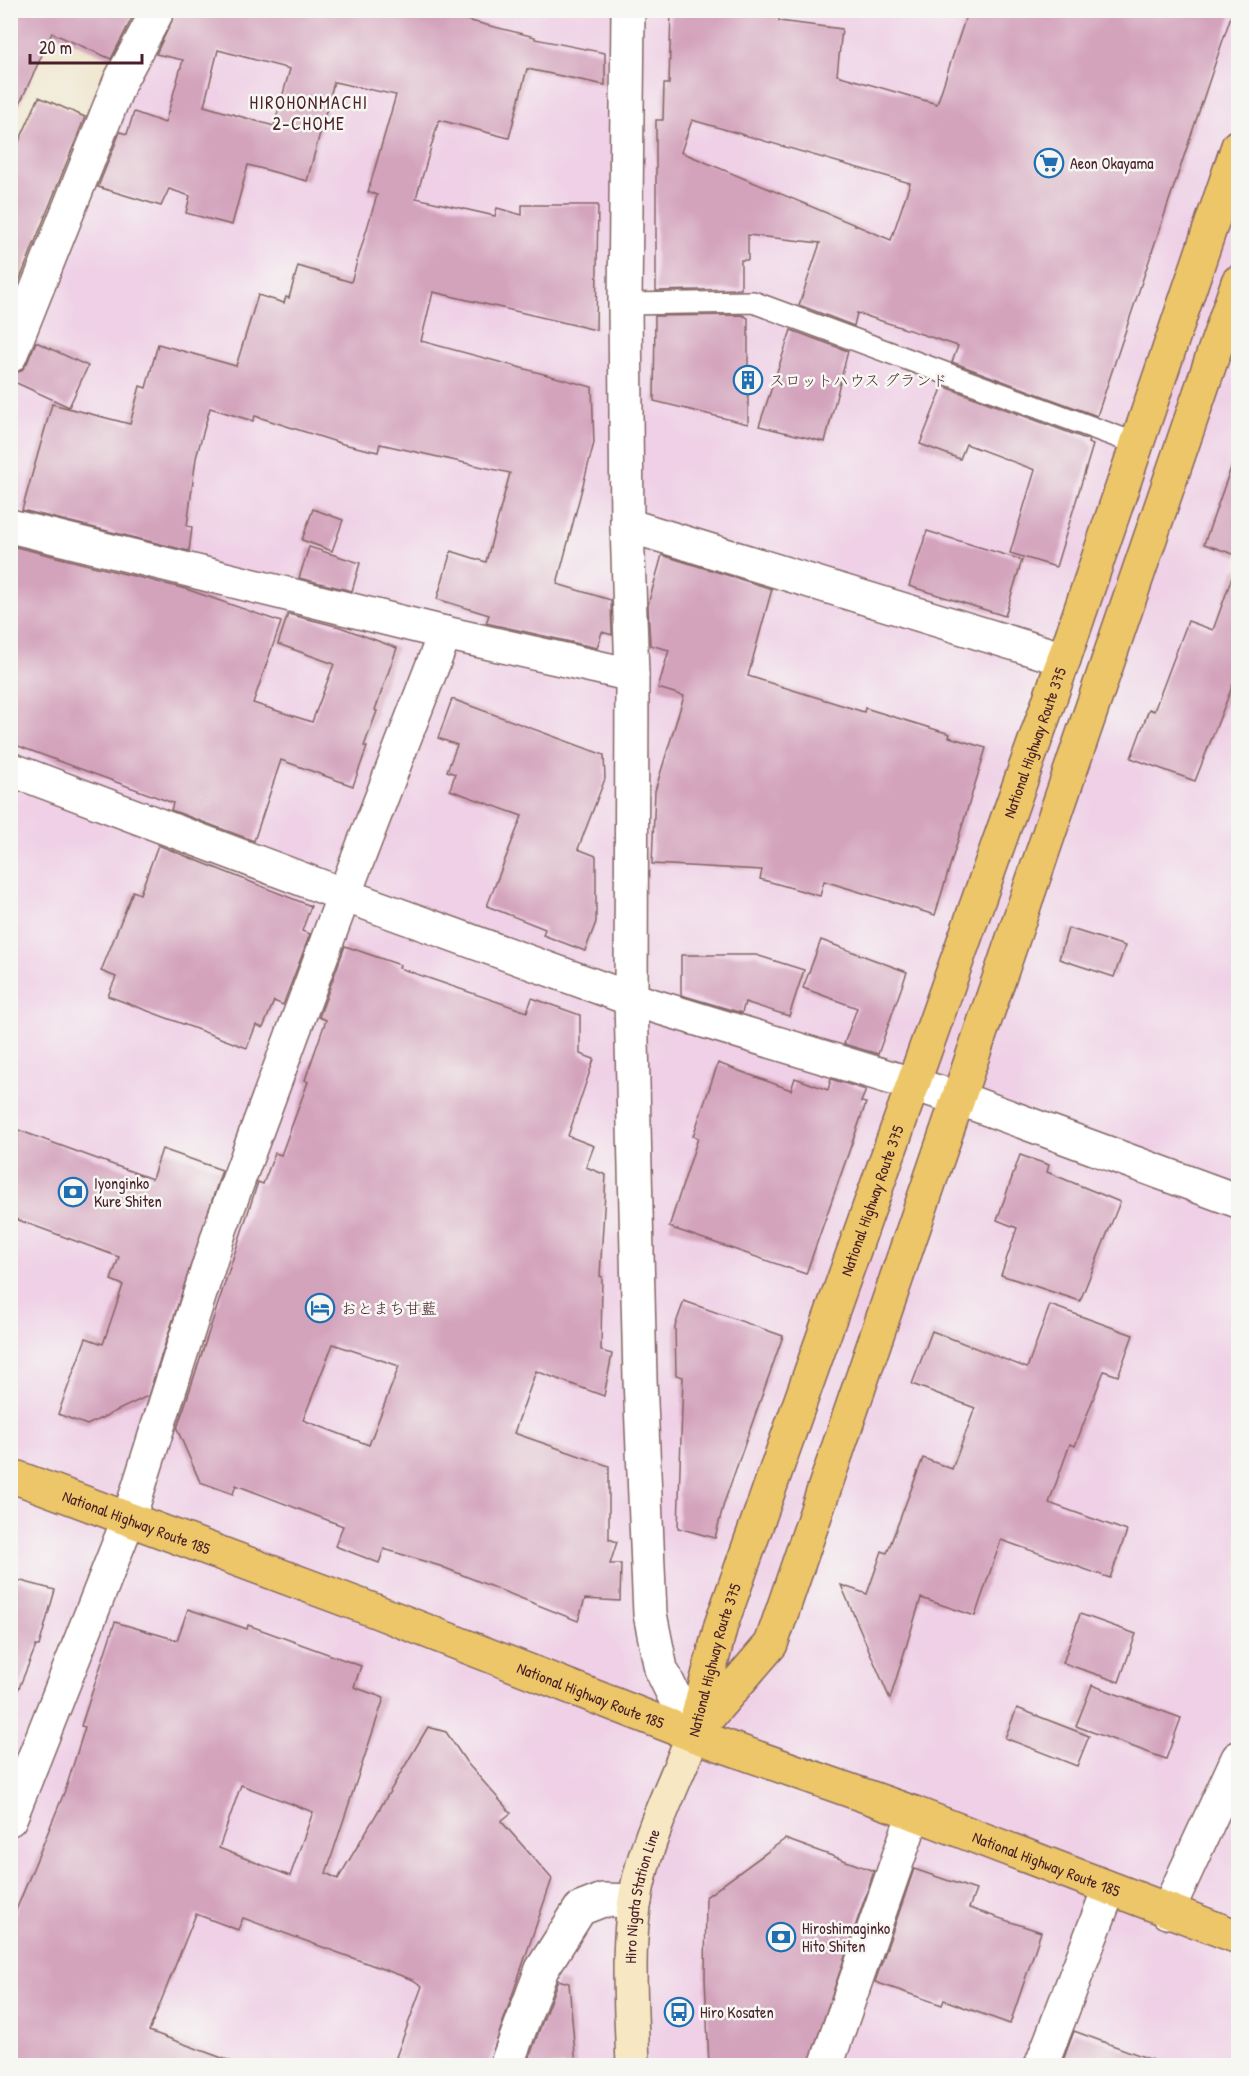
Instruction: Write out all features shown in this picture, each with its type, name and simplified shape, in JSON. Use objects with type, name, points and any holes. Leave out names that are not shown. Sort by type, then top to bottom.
[{"type":"highway","name":"National Highway Route 375","points":[[693,1735],[721,1625],[1064,659],[1239,146]]},
{"type":"highway","name":"National Highway Route 375","points":[[693,1735],[771,1644],[1239,282]]},
{"type":"highway","name":"National Highway Route 185","points":[[10,1475],[129,1518],[693,1735],[914,1813],[1167,1912],[1239,1937]]},
{"type":"main road","name":"Hiro Nigata Station Line","points":[[633,2066],[631,1990],[635,1901],[645,1859],[693,1735]]},
{"type":"street","points":[[10,356],[120,81],[158,10]]},
{"type":"street","points":[[628,10],[625,304],[627,525],[632,675],[631,999],[640,1379],[650,1614],[661,1670],[693,1735]]},
{"type":"street","points":[[627,525],[1064,659]]},
{"type":"street","points":[[10,526],[445,633],[632,675]]},
{"type":"street","points":[[10,1819],[129,1518],[221,1227],[344,895],[445,633]]},
{"type":"street","points":[[10,770],[631,999],[958,1098],[1239,1201]]},
{"type":"street","points":[[1167,1912],[1239,1758]]},
{"type":"street","points":[[826,2066],[914,1813]]},
{"type":"street","points":[[1041,2066],[1109,1889]]},
{"type":"street","points":[[506,2066],[542,1969],[580,1909],[603,1900],[635,1901]]},
{"type":"lane","points":[[625,304],[753,302],[1137,444]]},
{"type":"shaded area","points":[[161,11],[1238,11],[1238,2065],[11,2066],[11,347]]},
{"type":"building","points":[[10,10],[136,10],[111,59],[52,33],[10,125]]},
{"type":"building","points":[[177,10],[448,10],[446,15],[535,37],[535,39],[605,53],[605,85],[527,69],[509,138],[439,120],[416,198],[495,216],[497,208],[522,215],[522,205],[598,205],[596,330],[433,292],[421,341],[592,387],[594,443],[557,584],[611,600],[612,635],[602,632],[597,648],[486,623],[489,615],[437,599],[451,551],[486,562],[510,473],[380,444],[378,452],[343,444],[255,416],[253,421],[210,408],[196,458],[187,526],[192,527],[189,551],[22,510],[52,404],[130,424],[140,386],[146,388],[158,344],[236,366],[258,295],[284,303],[286,297],[289,298],[298,266],[351,282],[377,195],[368,192],[396,95],[334,82],[307,181],[248,165],[232,225],[186,213],[190,196],[169,189],[161,206],[98,187],[120,132],[127,134],[134,112],[165,123],[183,60],[156,54]],"holes":[[[218,50],[290,69],[274,126],[204,106]]]},
{"type":"building","name":"Aeon Okayama","points":[[671,10],[780,10],[779,21],[842,29],[837,75],[937,104],[968,10],[1233,10],[1097,416],[952,362],[958,346],[857,313],[854,326],[799,305],[820,243],[748,235],[748,260],[741,260],[741,289],[656,291],[656,120],[663,120],[664,84],[669,84]],"holes":[[[692,120],[910,183],[891,240],[681,152]]]},
{"type":"building","points":[[39,97],[85,117],[10,304],[10,162]]},
{"type":"building","points":[[742,315],[748,318],[748,424],[654,401],[655,316]]},
{"type":"building","points":[[791,330],[848,351],[825,442],[759,426]]},
{"type":"building","points":[[36,342],[88,366],[69,407],[10,380],[10,374],[21,371],[27,363]]},
{"type":"building","points":[[943,386],[1089,440],[1088,443],[1093,445],[1056,567],[1010,553],[1035,470],[966,444],[960,459],[920,444]]},
{"type":"building","points":[[1234,459],[1239,460],[1239,556],[1204,544]]},
{"type":"building","points":[[313,509],[343,520],[332,551],[302,540]]},
{"type":"building","points":[[927,531],[1022,560],[1005,616],[909,586]]},
{"type":"building","points":[[12,546],[186,589],[281,622],[253,703],[312,722],[334,664],[278,644],[288,614],[340,627],[397,648],[375,710],[377,711],[364,746],[367,747],[353,786],[281,760],[254,841],[171,810],[173,803],[10,743]]},
{"type":"building","points":[[309,547],[360,563],[352,591],[299,578]]},
{"type":"building","points":[[662,555],[772,589],[748,676],[864,712],[865,708],[950,734],[949,737],[986,748],[935,915],[824,881],[820,896],[760,879],[762,870],[652,864],[655,791],[684,696],[658,688],[669,650],[650,645],[648,605]]},
{"type":"building","points":[[1235,569],[1239,569],[1239,669],[1195,781],[1131,758],[1149,709],[1154,711],[1188,621],[1213,630]]},
{"type":"building","points":[[452,699],[604,755],[605,779],[578,849],[596,856],[596,922],[585,951],[543,935],[545,929],[487,906],[522,816],[450,790],[455,774],[447,771],[457,745],[438,738]]},
{"type":"building","points":[[158,845],[311,906],[302,931],[310,934],[283,1005],[274,1001],[263,1028],[256,1025],[247,1048],[108,996],[116,977],[101,971],[133,891],[140,894]]},
{"type":"building","points":[[1068,928],[1125,946],[1114,977],[1059,959]]},
{"type":"building","points":[[821,940],[907,972],[878,1054],[844,1044],[857,1008],[803,988]]},
{"type":"building","points":[[345,946],[400,965],[399,968],[527,1012],[532,998],[580,1015],[580,1054],[594,1059],[568,1136],[594,1146],[586,1167],[606,1175],[600,1276],[602,1277],[601,1351],[612,1354],[604,1396],[536,1371],[514,1433],[609,1466],[609,1539],[617,1542],[610,1564],[621,1564],[620,1601],[585,1599],[578,1621],[440,1566],[384,1549],[379,1563],[335,1546],[343,1526],[236,1485],[233,1494],[200,1482],[177,1429],[258,1182],[263,1184],[275,1153],[281,1155],[308,1082],[305,1080],[326,1020],[319,1017]],"holes":[[[333,1344],[399,1366],[369,1445],[303,1420]]]},
{"type":"building","points":[[681,955],[756,955],[804,970],[789,1016],[745,1002],[742,1013],[681,995]]},
{"type":"building","points":[[718,1063],[791,1090],[795,1078],[828,1090],[831,1079],[866,1090],[861,1102],[866,1103],[806,1274],[669,1227],[698,1138],[693,1136]]},
{"type":"building","points":[[10,1127],[152,1179],[162,1149],[222,1170],[148,1396],[87,1425],[58,1414],[86,1338],[103,1344],[123,1285],[111,1280],[119,1257],[10,1217]]},
{"type":"building","points":[[1020,1155],[1049,1165],[1047,1172],[1120,1202],[1080,1301],[1001,1275],[1017,1228],[997,1220]]},
{"type":"building","points":[[684,1301],[783,1336],[724,1503],[715,1538],[678,1528],[683,1377],[676,1375],[675,1326]]},
{"type":"building","points":[[1050,1305],[1133,1335],[1118,1376],[1104,1371],[1075,1446],[1070,1444],[1049,1503],[1127,1531],[1110,1578],[1001,1540],[975,1616],[921,1598],[890,1699],[841,1585],[867,1594],[882,1551],[887,1553],[923,1458],[952,1469],[975,1408],[912,1384],[932,1331],[1027,1368]]},
{"type":"building","points":[[10,1578],[55,1590],[39,1646],[36,1646],[12,1705]]},
{"type":"building","points":[[188,1609],[247,1629],[248,1625],[361,1666],[354,1687],[384,1698],[326,1873],[338,1879],[428,1727],[446,1732],[467,1763],[511,1813],[501,1821],[552,1879],[488,2066],[421,2066],[396,2057],[422,1986],[413,1980],[243,1918],[238,1930],[196,1914],[149,2031],[233,2062],[232,2066],[10,2066],[10,1925],[66,1788],[85,1727],[81,1726],[115,1622],[177,1640]],"holes":[[[241,1785],[313,1812],[290,1876],[219,1848]]]},
{"type":"building","points":[[1080,1614],[1136,1634],[1119,1682],[1063,1663]]},
{"type":"building","points":[[1092,1685],[1181,1718],[1166,1759],[1076,1726]]},
{"type":"building","points":[[1017,1708],[1089,1736],[1077,1766],[1005,1738]]},
{"type":"building","name":"Hiroshimaginko Hito Shiten","points":[[785,1839],[874,1871],[808,2066],[709,2066],[705,1978],[706,1897]]},
{"type":"building","points":[[914,1869],[976,1890],[969,1908],[1041,1932],[1010,2024],[944,2000],[942,2005],[875,1982]]},
{"type":"building","points":[[558,1980],[569,1983],[576,2066],[526,2066]]},
{"type":"building","points":[[1074,2031],[1158,2062],[1158,2066],[1061,2066]]},
{"type":"place","name":"Aeon Okayama","points":[[1049,163]]},
{"type":"place","name":"スロットハウス グランド","points":[[748,380]]},
{"type":"place","name":"Iyonginko Kure Shiten","points":[[73,1192]]},
{"type":"place","name":"おとまち甘藍","points":[[320,1308]]},
{"type":"place","name":"Hiroshimaginko Hito Shiten","points":[[781,1937]]},
{"type":"place","name":"Hiro Kosaten","points":[[679,2012]]},
{"type":"district","name":"HIROHONMACHI 2-CHOME","points":[[309,112]]}]
